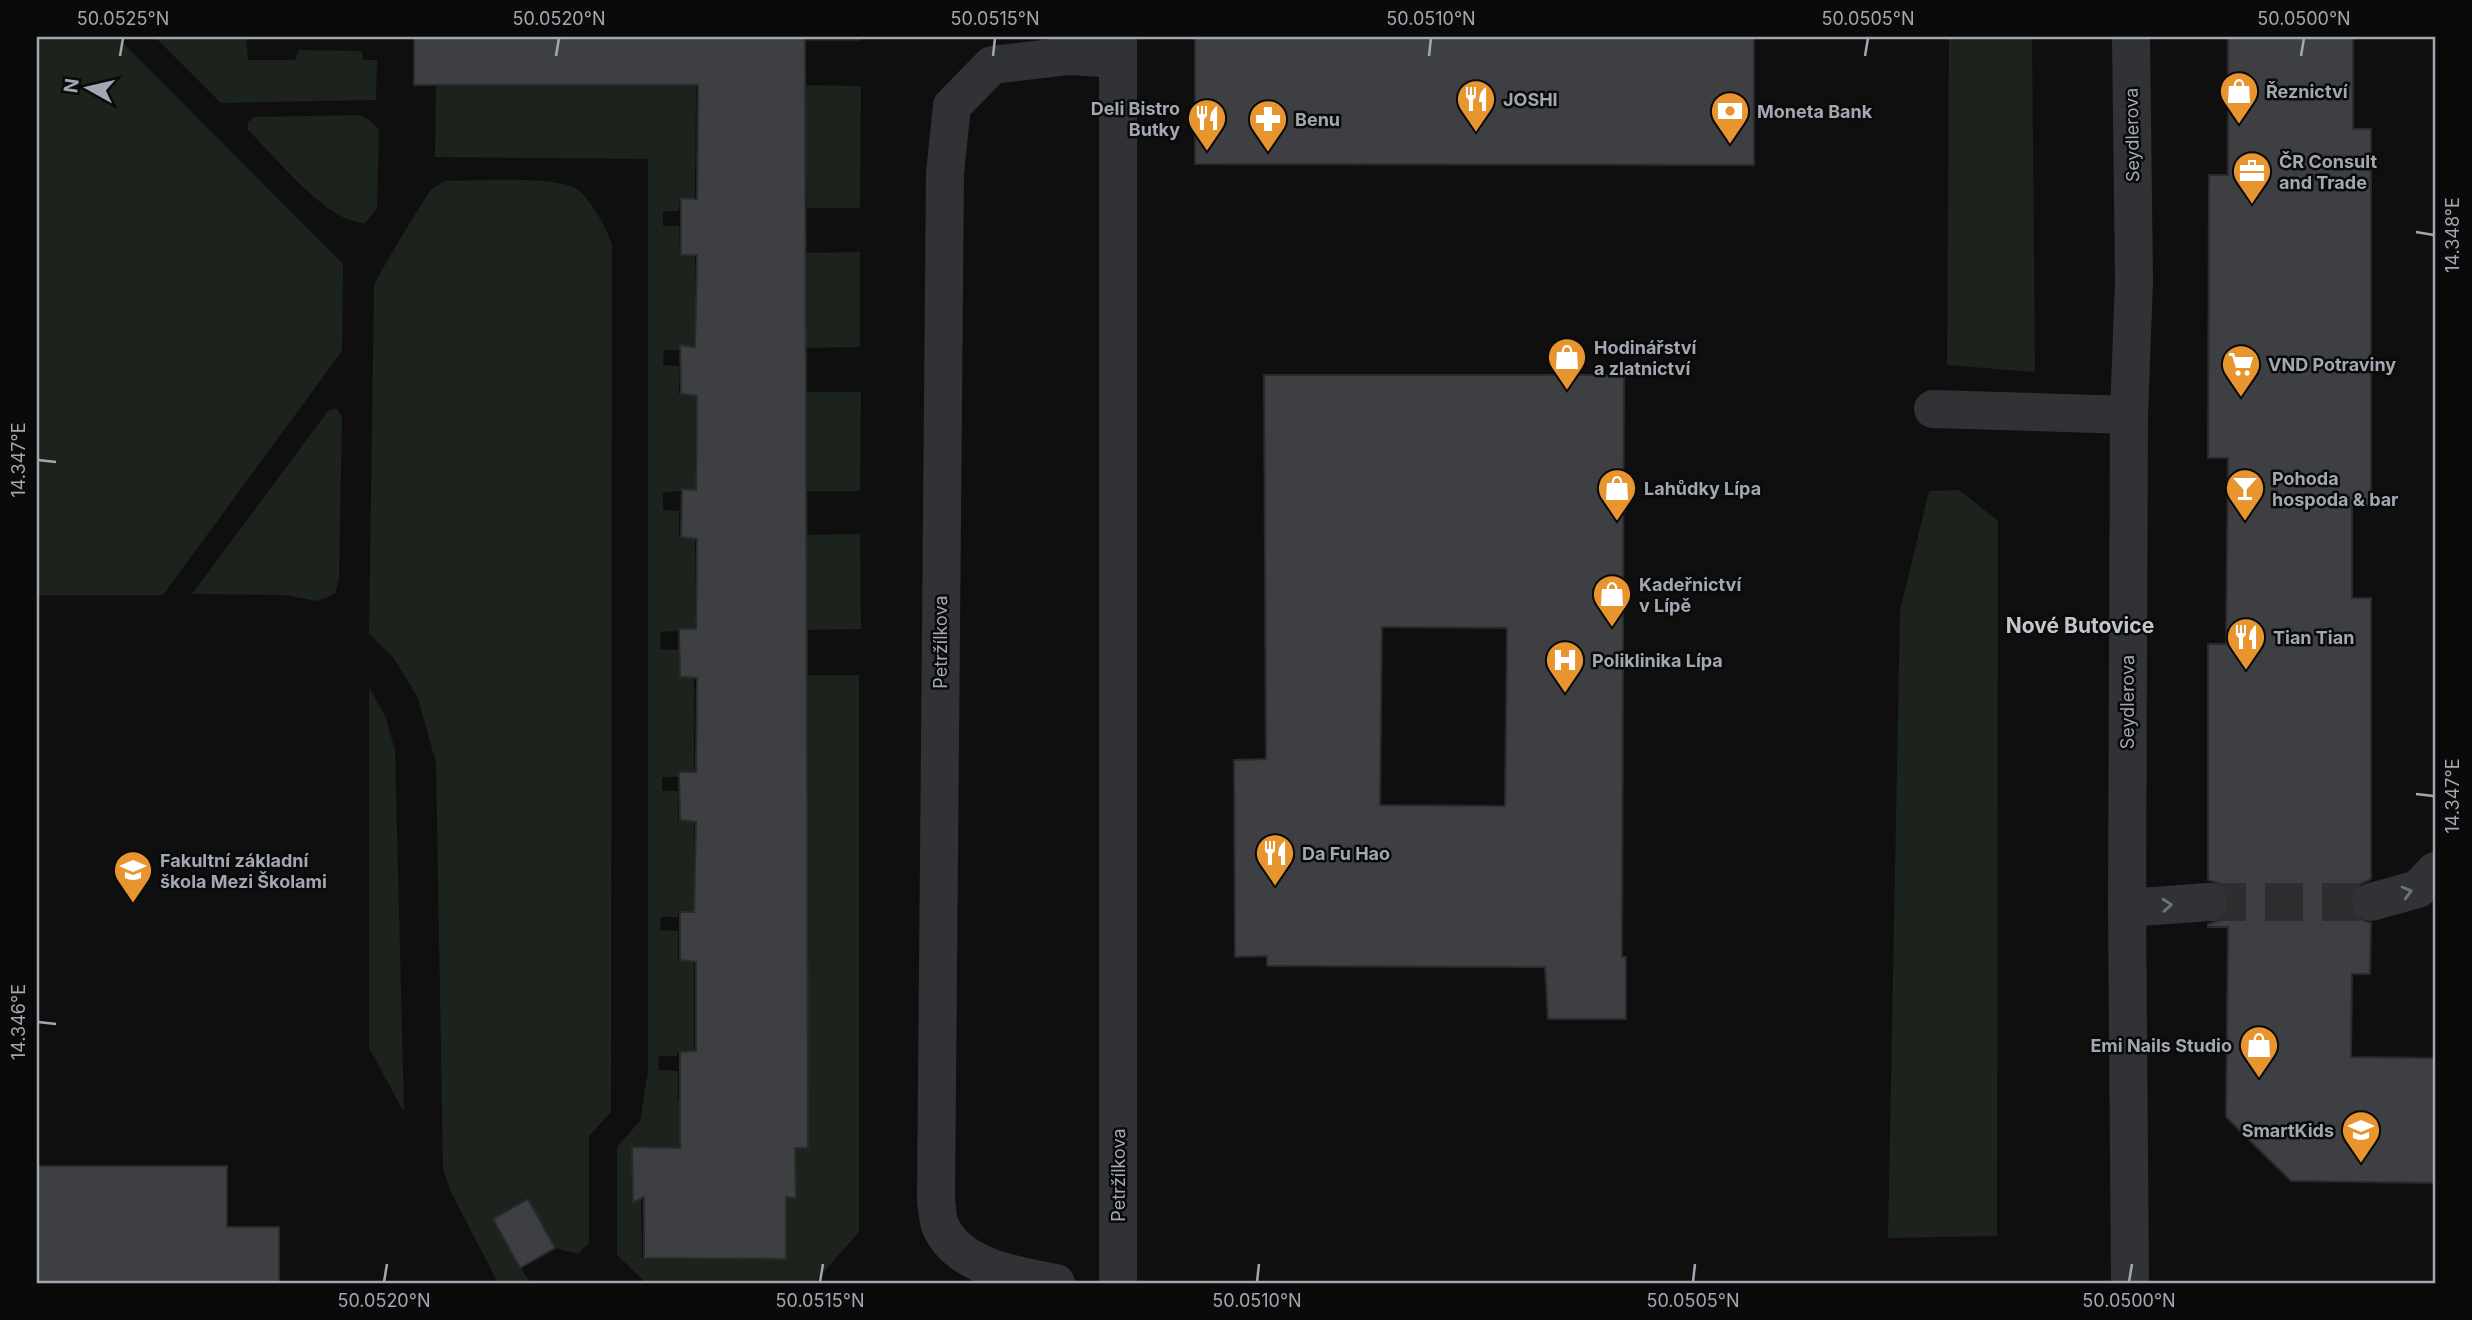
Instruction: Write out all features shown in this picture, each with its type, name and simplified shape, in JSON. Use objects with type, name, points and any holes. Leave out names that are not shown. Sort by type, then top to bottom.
[{"type":"street","name":"Seydlerova","points":[[2130,1283],[2127,908],[2129,415],[2134,281],[2131,37]]},
{"type":"street","name":"Petržílkova","points":[[1056,1283],[1005,1274],[958,1250],[940,1225],[936,1198],[945,173],[952,106],[992,65],[1070,57],[1118,48],[1118,1283]]},
{"type":"street","points":[[1933,409],[2129,415]]},
{"type":"street","points":[[2371,902],[2418,889],[2435,871]]},
{"type":"street","points":[[2127,908],[2208,902]]},
{"type":"shaded area","points":[[37,37],[117,37],[343,264],[342,351],[163,595],[37,595]]},
{"type":"shaded area","points":[[155,37],[246,37],[248,60],[295,60],[299,50],[362,51],[363,60],[377,60],[376,100],[221,103]]},
{"type":"shaded area","points":[[803,37],[860,37],[860,41],[803,41]]},
{"type":"shaded area","points":[[1949,37],[2032,37],[2035,372],[1947,365]]},
{"type":"shaded area","points":[[436,84],[696,85],[695,198],[680,198],[679,211],[663,211],[663,226],[679,226],[680,254],[695,254],[695,345],[680,345],[679,350],[664,350],[663,365],[679,366],[679,394],[696,394],[695,489],[663,493],[663,510],[679,511],[679,537],[695,537],[695,629],[661,632],[660,649],[679,650],[679,677],[694,677],[694,772],[679,772],[678,777],[662,777],[662,791],[678,791],[678,820],[694,820],[694,912],[678,912],[678,917],[661,917],[660,930],[678,931],[678,960],[694,960],[694,1051],[678,1052],[677,1056],[659,1056],[658,1070],[678,1071],[678,1099],[693,1147],[633,1147],[632,1196],[641,1197],[642,1258],[784,1258],[784,1197],[794,1197],[806,675],[859,675],[859,1232],[814,1283],[646,1283],[617,1255],[617,1147],[640,1121],[648,1071],[648,159],[435,157]]},
{"type":"shaded area","points":[[802,85],[861,86],[860,208],[807,208],[806,160],[802,159]]},
{"type":"shaded area","points":[[360,115],[371,121],[379,130],[377,209],[365,223],[350,220],[319,201],[248,130],[248,122],[254,117]]},
{"type":"shaded area","points":[[445,181],[535,181],[568,185],[578,190],[588,201],[612,244],[611,1112],[589,1136],[589,1243],[578,1254],[555,1248],[528,1200],[493,1219],[530,1283],[498,1283],[450,1190],[443,1169],[436,763],[418,698],[393,657],[369,634],[374,286],[427,196],[432,189]]},
{"type":"shaded area","points":[[860,252],[860,347],[806,348],[807,253]]},
{"type":"shaded area","points":[[806,392],[861,392],[860,491],[806,491]]},
{"type":"shaded area","points":[[336,408],[342,416],[339,578],[335,594],[317,601],[285,595],[192,594],[328,411]]},
{"type":"shaded area","points":[[1959,490],[1998,521],[1997,1236],[1888,1238],[1900,610],[1929,491]]},
{"type":"shaded area","points":[[860,534],[861,629],[805,630],[806,535]]},
{"type":"shaded area","points":[[369,687],[386,718],[395,751],[404,1112],[369,1048]]},
{"type":"building","points":[[414,37],[805,37],[808,1148],[795,1148],[796,1198],[786,1197],[786,1259],[644,1258],[644,1197],[633,1203],[632,1147],[680,1148],[680,1052],[696,1051],[696,962],[680,960],[680,912],[694,912],[696,822],[680,820],[679,772],[696,772],[697,678],[680,677],[679,629],[696,629],[697,539],[681,537],[682,489],[696,490],[697,396],[681,394],[680,345],[695,347],[697,255],[681,255],[681,198],[697,199],[698,85],[414,85]]},
{"type":"building","points":[[1195,37],[1754,37],[1754,165],[1195,164]]},
{"type":"building","points":[[2228,37],[2353,37],[2353,129],[2371,129],[2371,506],[2352,506],[2352,598],[2371,598],[2371,879],[2356,886],[2350,897],[2350,908],[2355,917],[2371,923],[2370,974],[2352,974],[2351,1057],[2435,1058],[2435,1183],[2291,1181],[2226,1117],[2228,927],[2208,927],[2208,924],[2221,920],[2230,901],[2226,889],[2208,880],[2208,644],[2226,644],[2228,458],[2208,458],[2209,175],[2228,175]]},
{"type":"building","name":"Poliklinika Lípa","points":[[1264,375],[1624,375],[1622,957],[1626,957],[1626,1019],[1548,1019],[1545,967],[1267,966],[1267,956],[1235,957],[1234,760],[1266,759]],"holes":[[[1382,627],[1507,628],[1505,806],[1380,805]]]},
{"type":"building","points":[[37,1166],[227,1166],[227,1227],[279,1227],[279,1283],[37,1283]]},
{"type":"building","points":[[528,1199],[555,1248],[520,1268],[493,1219]]},
{"type":"tunnel","points":[[2208,902],[2371,902]]},
{"type":"place","name":"Řeznictví","points":[[2239,125]]},
{"type":"place","name":"JOSHI","points":[[1476,133]]},
{"type":"place","name":"Moneta Bank","points":[[1730,145]]},
{"type":"place","name":"Deli Bistro Butky","points":[[1207,152]]},
{"type":"place","name":"Benu","points":[[1268,153]]},
{"type":"place","name":"ČR Consult and Trade","points":[[2252,205]]},
{"type":"place","name":"Hodinářství a zlatnictví","points":[[1567,391]]},
{"type":"place","name":"VND Potraviny","points":[[2241,398]]},
{"type":"place","name":"Lahůdky Lípa","points":[[1617,522]]},
{"type":"place","name":"Pohoda hospoda & bar","points":[[2245,522]]},
{"type":"place","name":"Kadeřnictví v Lípě","points":[[1612,628]]},
{"type":"place","name":"Tian Tian","points":[[2246,671]]},
{"type":"place","name":"Poliklinika Lípa","points":[[1565,694]]},
{"type":"place","name":"Da Fu Hao","points":[[1275,887]]},
{"type":"place","name":"Fakultní základní škola Mezi Školami","points":[[133,904]]},
{"type":"place","name":"Emi Nails Studio","points":[[2259,1079]]},
{"type":"place","name":"SmartKids","points":[[2361,1164]]},
{"type":"district","name":"Nové Butovice","points":[[2080,625]]}]
